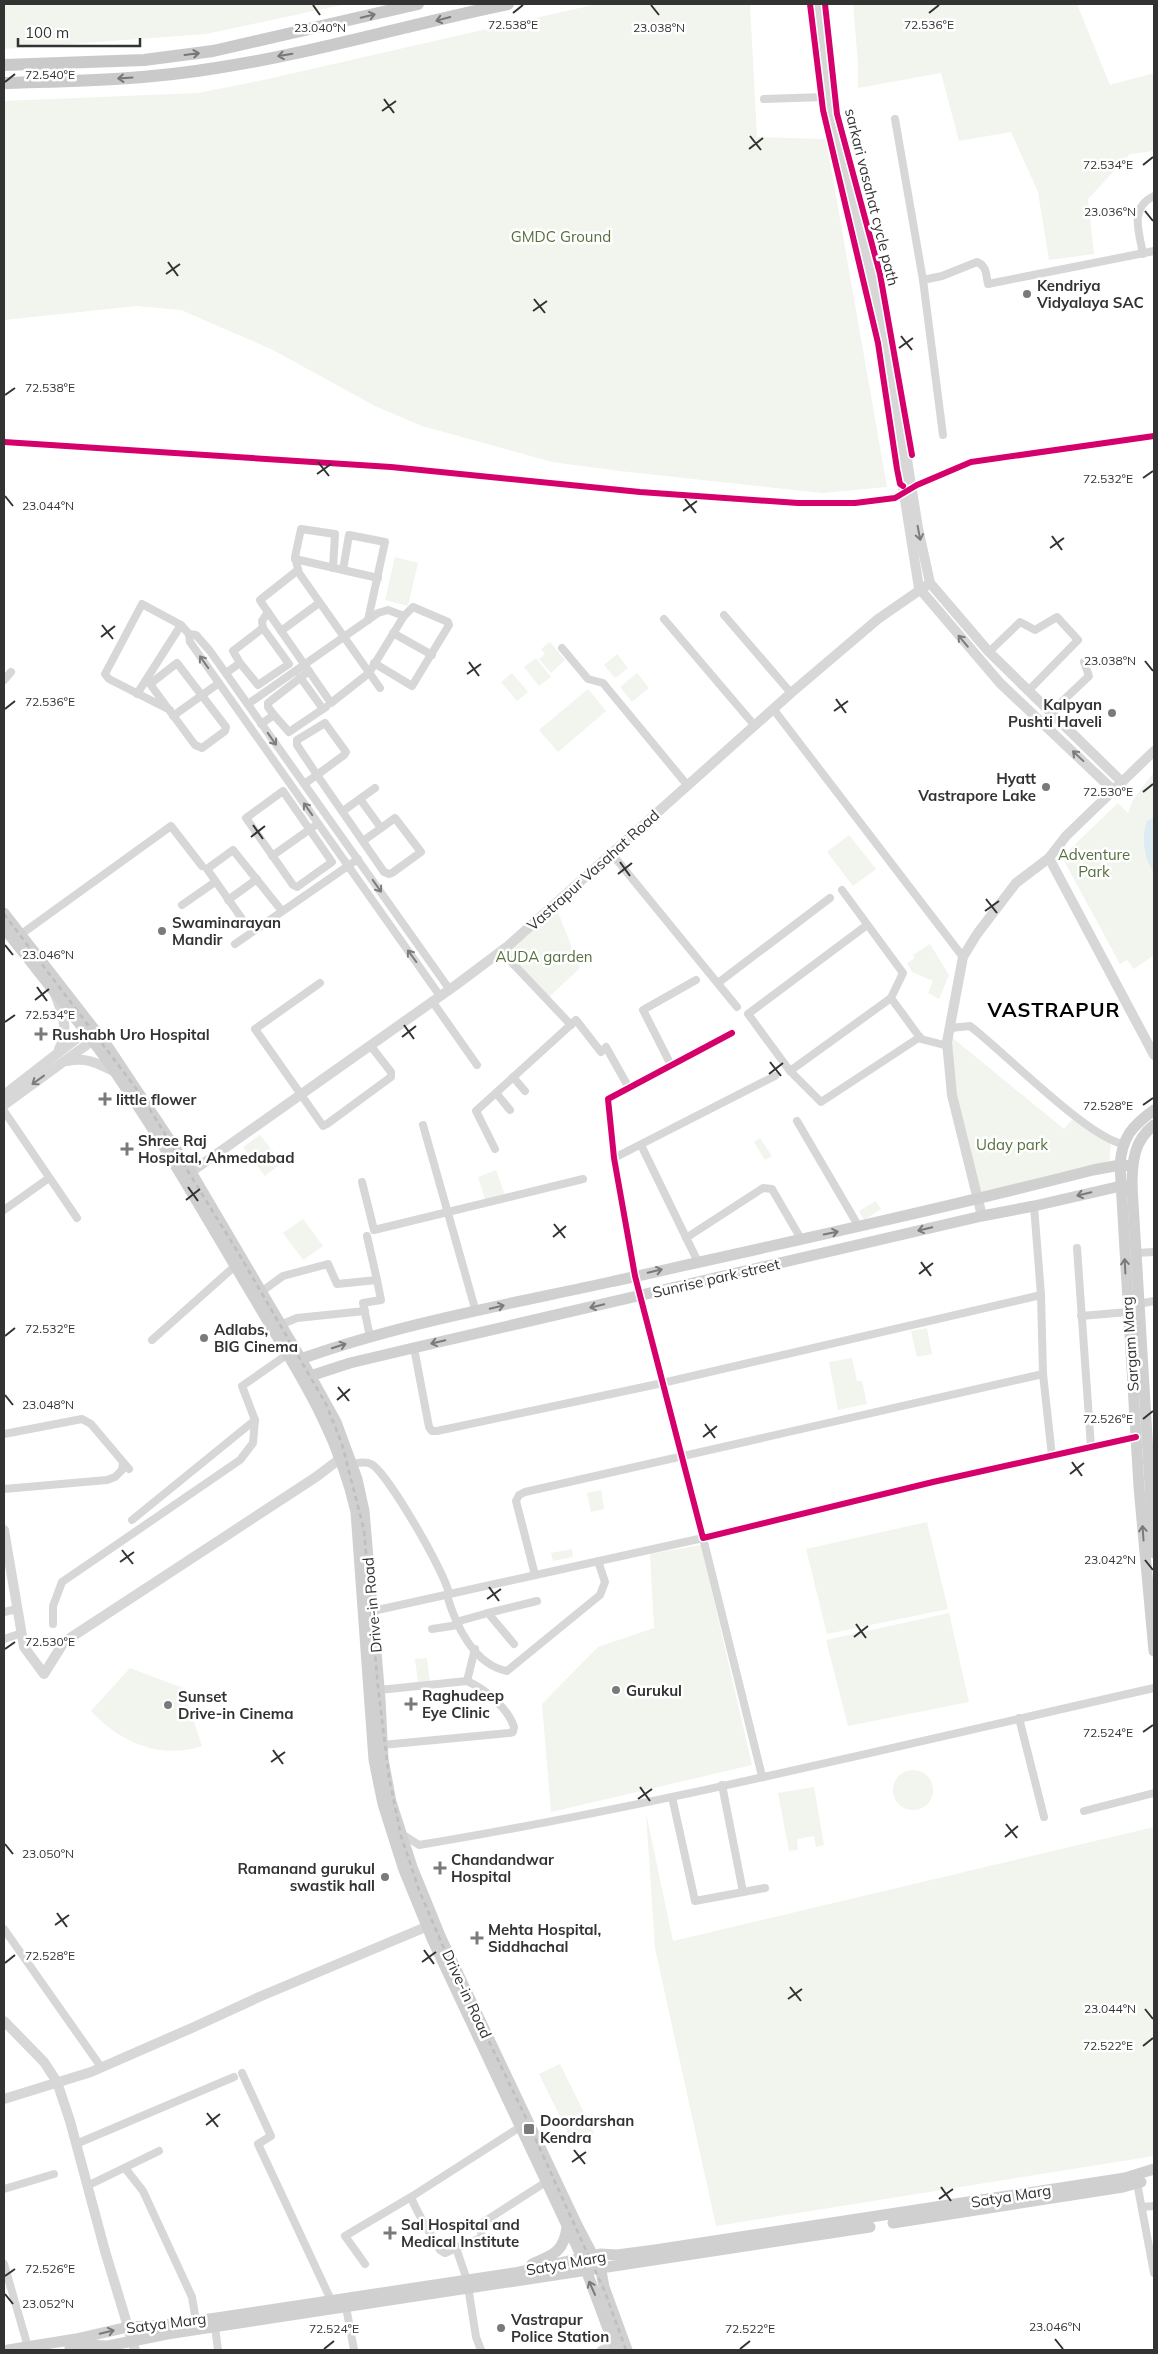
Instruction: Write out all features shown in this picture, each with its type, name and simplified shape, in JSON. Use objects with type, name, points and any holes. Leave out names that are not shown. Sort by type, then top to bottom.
[{"type":"main road","points":[[4,65],[144,60],[213,51],[418,4]]},
{"type":"main road","points":[[4,83],[146,77],[216,68],[342,44],[508,4]]},
{"type":"main road","name":"Drive-in Road","points":[[4,913],[191,1172],[280,1325],[294,1358]]},
{"type":"main road","name":"Drive-in Road","points":[[4,928],[55,994],[92,1034],[180,1172],[236,1266],[336,1422],[352,1464],[364,1511],[382,1745],[391,1802],[431,1925],[520,2127],[568,2227],[615,2347]]},
{"type":"main road","name":"Sargam Marg","points":[[1154,1110],[1136,1125],[1123,1144],[1126,1166],[1128,1312],[1136,1438],[1148,1486],[1154,1553]]},
{"type":"main road","name":"Sargam Marg","points":[[1126,1166],[1140,1139],[1154,1125]]},
{"type":"main road","points":[[294,1358],[370,1336],[859,1227],[1093,1170],[1126,1166]]},
{"type":"main road","name":"Sargam Marg","points":[[1126,1186],[1136,1253],[1154,1651]]},
{"type":"main road","name":"Sunrise park street","points":[[306,1377],[350,1363],[414,1348],[982,1216],[1126,1186]]},
{"type":"main road","name":"Drive-in Road","points":[[306,1377],[341,1458],[356,1512],[376,1768],[383,1804],[404,1870],[576,2225],[600,2267],[604,2287],[627,2350]]},
{"type":"main road","name":"Satya Marg","points":[[8,2350],[76,2339],[128,2327],[165,2325],[331,2300],[468,2284],[514,2273],[583,2263],[600,2267],[1071,2190],[1125,2178],[1154,2169]]},
{"type":"main road","name":"Satya Marg","points":[[54,2350],[84,2346],[134,2346],[167,2334],[346,2307],[583,2263],[594,2255],[655,2250],[1071,2190],[1123,2187],[1154,2177]]},
{"type":"main road","points":[[514,2273],[558,2252],[568,2227]]},
{"type":"street","points":[[814,4],[828,120],[875,312],[908,490],[930,583],[988,652],[1122,782]]},
{"type":"street","points":[[821,4],[834,112],[881,298],[920,589],[1000,683],[1113,790]]},
{"type":"street","points":[[764,99],[825,97]]},
{"type":"street","points":[[894,120],[922,280],[943,435]]},
{"type":"street","points":[[1143,254],[1137,215],[1142,204],[1154,196]]},
{"type":"street","points":[[922,280],[942,276],[977,262],[985,268],[988,284],[1154,252]]},
{"type":"street","points":[[4,442],[392,467],[640,492],[798,503],[875,501],[895,498],[908,490],[971,462],[1154,436]]},
{"type":"street","points":[[333,568],[336,535],[334,533],[302,529],[295,559],[298,570],[319,603],[380,688]]},
{"type":"street","points":[[343,570],[349,535],[384,541],[386,545],[368,620]]},
{"type":"street","points":[[295,559],[378,578]]},
{"type":"street","points":[[298,570],[262,597],[261,602],[330,703]]},
{"type":"street","name":"Vastrapur Vasahat Road","points":[[191,1172],[299,1094],[450,990],[501,951],[878,619],[930,583]]},
{"type":"street","points":[[281,631],[319,603]]},
{"type":"street","points":[[172,713],[109,679],[105,672],[141,605],[146,604],[181,625],[189,634],[190,642],[348,867],[436,999],[477,1065]]},
{"type":"street","points":[[307,668],[300,677],[268,703],[268,707],[289,732],[369,673],[374,663],[404,616],[413,607],[449,624],[412,686],[374,663]]},
{"type":"street","points":[[248,704],[307,668],[343,637],[385,610],[404,616]]},
{"type":"street","points":[[263,628],[233,651],[258,686],[289,664],[263,628],[262,621],[268,612]]},
{"type":"street","points":[[724,615],[791,694]]},
{"type":"street","points":[[988,652],[1020,622],[1035,630],[1057,617],[1078,640],[1029,690]]},
{"type":"street","points":[[664,619],[755,726]]},
{"type":"street","points":[[138,694],[181,625]]},
{"type":"street","points":[[393,633],[432,655]]},
{"type":"street","points":[[189,634],[196,635],[226,673],[450,990]]},
{"type":"street","points":[[562,648],[588,679],[603,683],[688,786]]},
{"type":"street","points":[[1050,714],[1089,676],[1084,662]]},
{"type":"street","points":[[177,663],[202,695],[226,730],[202,748],[195,745],[150,684],[177,663]]},
{"type":"street","points":[[226,673],[240,663]]},
{"type":"street","points":[[4,680],[11,672]]},
{"type":"street","points":[[300,677],[322,709]]},
{"type":"street","points":[[172,713],[219,683]]},
{"type":"street","points":[[774,710],[963,958]]},
{"type":"street","points":[[261,724],[274,715]]},
{"type":"street","points":[[304,784],[318,775],[346,752],[327,724],[323,722],[299,738],[296,743],[318,775],[384,872],[389,874],[419,854],[420,850],[397,819],[393,819],[363,841]]},
{"type":"street","points":[[982,1216],[952,1095],[948,1046],[963,958],[982,927],[1016,883],[1049,858],[1066,836],[1154,751]]},
{"type":"street","points":[[343,812],[375,788]]},
{"type":"street","points":[[282,792],[288,797],[331,859],[331,864],[298,887],[293,885],[246,818],[282,792]]},
{"type":"street","points":[[288,797],[296,792]]},
{"type":"street","points":[[360,799],[381,828]]},
{"type":"street","points":[[272,856],[318,824]]},
{"type":"street","points":[[20,935],[171,826],[202,866]]},
{"type":"street","points":[[245,923],[215,882],[207,867],[233,850],[282,912]]},
{"type":"street","points":[[612,854],[736,1006]]},
{"type":"street","points":[[1049,858],[1154,1055]]},
{"type":"street","points":[[235,944],[358,859]]},
{"type":"street","points":[[228,900],[257,879]]},
{"type":"street","points":[[182,905],[215,882]]},
{"type":"street","points":[[790,1071],[891,998],[903,973],[842,890]]},
{"type":"street","points":[[718,983],[830,898]]},
{"type":"street","points":[[867,925],[748,1014],[790,1071],[821,1102],[920,1037]]},
{"type":"street","points":[[501,951],[571,1025]]},
{"type":"street","points":[[671,1065],[643,1010],[696,980]]},
{"type":"street","points":[[320,983],[255,1029],[319,1123],[323,1126],[391,1077],[391,1072],[370,1045]]},
{"type":"street","points":[[4,1105],[59,1058],[65,1040],[65,1024],[55,994]]},
{"type":"street","points":[[891,998],[920,1037],[948,1046]]},
{"type":"street","points":[[496,1149],[476,1110],[576,1020],[601,1052],[606,1047],[629,1088]]},
{"type":"street","points":[[950,1028],[970,1026],[994,1044],[1070,1111],[1112,1142],[1123,1144]]},
{"type":"street","points":[[732,1033],[608,1099],[614,1158],[635,1276],[664,1382],[762,1776]]},
{"type":"street","points":[[4,1095],[92,1034]]},
{"type":"street","points":[[59,1058],[93,1060],[115,1072]]},
{"type":"street","points":[[614,1158],[775,1076]]},
{"type":"street","points":[[513,1077],[525,1091]]},
{"type":"street","points":[[496,1093],[510,1110]]},
{"type":"street","points":[[4,1111],[77,1218]]},
{"type":"street","points":[[797,1121],[859,1227]]},
{"type":"street","points":[[424,1125],[476,1312]]},
{"type":"street","points":[[641,1145],[698,1262]]},
{"type":"street","points":[[4,1210],[49,1178]]},
{"type":"street","points":[[362,1182],[374,1230],[583,1179]]},
{"type":"street","points":[[686,1238],[763,1188],[772,1189],[801,1239]]},
{"type":"street","points":[[1034,1206],[1041,1295],[1043,1374],[1052,1456]]},
{"type":"street","points":[[367,1236],[381,1300],[363,1303],[370,1336]]},
{"type":"street","points":[[1076,1248],[1091,1447]]},
{"type":"street","points":[[1136,1253],[1154,1252]]},
{"type":"street","points":[[261,1292],[283,1276],[328,1264],[337,1284],[377,1280]]},
{"type":"street","points":[[152,1340],[236,1266]]},
{"type":"street","points":[[414,1348],[429,1426],[432,1431],[664,1382],[1041,1295]]},
{"type":"street","points":[[1139,1304],[1154,1301]]},
{"type":"street","points":[[280,1325],[298,1318],[365,1310]]},
{"type":"street","points":[[1082,1316],[1128,1312]]},
{"type":"street","points":[[53,1624],[53,1606],[62,1582],[240,1460],[253,1443],[255,1420],[242,1386],[294,1358]]},
{"type":"street","points":[[535,1575],[516,1501],[519,1495],[524,1492],[1043,1374]]},
{"type":"street","points":[[4,1434],[82,1419],[91,1424],[129,1470]]},
{"type":"street","points":[[132,1520],[255,1420]]},
{"type":"street","points":[[372,1611],[703,1538],[933,1482],[1136,1438]]},
{"type":"street","points":[[4,1530],[24,1647],[44,1674],[64,1642],[316,1477],[341,1458]]},
{"type":"street","points":[[352,1464],[362,1462],[372,1464],[386,1477],[441,1573],[457,1624],[484,1659],[503,1670],[509,1670],[602,1592],[605,1582],[598,1561]]},
{"type":"street","points":[[4,1489],[107,1480],[115,1477],[122,1470],[123,1463]]},
{"type":"street","points":[[432,1629],[457,1624],[488,1613],[536,1601]]},
{"type":"street","points":[[4,1612],[17,1609]]},
{"type":"street","points":[[488,1613],[514,1644]]},
{"type":"street","points":[[4,1639],[22,1633]]},
{"type":"street","points":[[467,1681],[475,1649]]},
{"type":"street","points":[[379,1690],[467,1681],[475,1684],[504,1709],[514,1726],[513,1732],[382,1745]]},
{"type":"street","points":[[402,1834],[419,1845],[498,1832],[672,1797],[1154,1688]]},
{"type":"street","points":[[1019,1718],[1044,1817]]},
{"type":"street","points":[[722,1785],[743,1892]]},
{"type":"street","points":[[1084,1811],[1154,1793]]},
{"type":"street","points":[[672,1797],[695,1900],[765,1888]]},
{"type":"street","points":[[4,2099],[101,2067],[194,2028],[259,1997],[431,1925]]},
{"type":"street","points":[[4,1930],[101,2067]]},
{"type":"street","points":[[4,2020],[44,2062],[57,2082],[134,2346]]},
{"type":"street","points":[[76,2144],[238,2075],[271,2136],[258,2144],[331,2300]]},
{"type":"street","points":[[365,2264],[345,2236],[411,2197],[520,2127]]},
{"type":"street","points":[[87,2186],[159,2151]]},
{"type":"street","points":[[125,2168],[143,2191],[192,2297],[196,2321]]},
{"type":"street","points":[[4,2189],[54,2174]]},
{"type":"street","points":[[411,2197],[417,2213],[431,2232],[440,2250],[445,2252],[477,2241],[481,2238],[482,2223],[546,2182]]},
{"type":"street","points":[[1137,2183],[1152,2252],[1154,2272]]},
{"type":"street","points":[[1142,2207],[1154,2206]]},
{"type":"street","points":[[456,2248],[468,2284],[476,2338],[482,2350]]},
{"type":"street","points":[[4,2264],[28,2347]]},
{"type":"street","points":[[346,2307],[354,2350]]},
{"type":"street","points":[[214,2327],[218,2350]]},
{"type":"street","points":[[601,2350],[615,2347]]},
{"type":"green space","points":[[4,4],[346,4],[206,34],[4,49]]},
{"type":"green space","name":"GMDC Ground","points":[[597,4],[750,4],[757,137],[826,139],[887,487],[822,493],[552,462],[422,426],[375,406],[273,350],[181,310],[137,306],[4,320],[4,101],[198,93],[259,81]]},
{"type":"green space","points":[[853,4],[1077,4],[1110,85],[1154,73],[1154,151],[1130,154],[1088,199],[1094,254],[1049,260],[1038,192],[1011,132],[959,141],[941,73],[858,88]]},
{"type":"green space","points":[[395,557],[418,563],[408,606],[385,600]]},
{"type":"green space","points":[[550,642],[565,660],[551,673],[539,659],[545,654],[541,649]]},
{"type":"green space","points":[[617,654],[628,668],[615,678],[604,665]]},
{"type":"green space","points":[[536,658],[551,677],[539,686],[524,667]]},
{"type":"green space","points":[[512,673],[528,692],[517,701],[501,682]]},
{"type":"green space","points":[[637,673],[649,688],[632,702],[620,687]]},
{"type":"green space","points":[[588,689],[606,711],[558,752],[539,730]]},
{"type":"green space","name":"Adventure Park","points":[[1154,772],[1154,955],[1134,969],[1127,960],[1120,964],[1062,857],[1118,803],[1128,813],[1133,800]]},
{"type":"green space","points":[[849,835],[876,869],[853,886],[827,852]]},
{"type":"green space","name":"AUDA garden","points":[[555,905],[580,968],[549,997],[504,957]]},
{"type":"green space","points":[[930,944],[949,975],[939,999],[928,993],[933,981],[912,972],[907,963],[915,958],[913,955]]},
{"type":"green space","name":"Uday park","points":[[949,1035],[1064,1129],[1075,1116],[1111,1143],[1109,1166],[979,1197],[955,1095]]},
{"type":"green space","points":[[260,1135],[282,1163],[265,1176],[243,1147]]},
{"type":"green space","points":[[760,1138],[772,1156],[765,1160],[754,1142]]},
{"type":"green space","points":[[496,1170],[505,1195],[486,1202],[478,1177]]},
{"type":"green space","points":[[876,1201],[881,1209],[864,1220],[859,1211]]},
{"type":"green space","points":[[303,1219],[323,1246],[303,1260],[283,1233]]},
{"type":"green space","points":[[927,1328],[932,1354],[917,1357],[911,1331]]},
{"type":"green space","points":[[852,1358],[857,1381],[862,1381],[867,1404],[838,1410],[829,1362]]},
{"type":"green space","points":[[601,1490],[604,1509],[591,1512],[587,1493]]},
{"type":"green space","points":[[927,1522],[948,1609],[827,1634],[806,1549]]},
{"type":"green space","points":[[701,1545],[752,1765],[551,1812],[542,1704],[598,1647],[654,1628],[650,1554]]},
{"type":"green space","points":[[572,1549],[573,1557],[553,1561],[551,1553]]},
{"type":"green space","points":[[949,1613],[969,1702],[848,1726],[826,1640]]},
{"type":"green space","points":[[427,1658],[430,1682],[418,1683],[415,1659]]},
{"type":"green space","points":[[130,1668],[183,1688],[202,1746],[171,1751],[141,1745],[115,1732],[91,1711]]},
{"type":"green space","points":[[917,1770],[924,1773],[930,1779],[933,1790],[932,1798],[924,1807],[917,1810],[909,1810],[902,1807],[894,1798],[893,1786],[896,1779],[905,1771]]},
{"type":"green space","points":[[814,1787],[824,1845],[816,1847],[814,1836],[797,1839],[798,1850],[789,1851],[778,1793]]},
{"type":"green space","points":[[646,1813],[673,1941],[1154,1827],[1154,2156],[716,2226],[655,1948]]},
{"type":"green space","points":[[560,2064],[594,2133],[573,2143],[539,2074]]},
{"type":"shaded area","points":[[1154,817],[1154,873],[1144,848],[1144,834],[1147,821]]},
{"type":"railway","points":[[4,914],[141,1095],[239,1254],[326,1404],[342,1444],[364,1530],[378,1687],[389,1777],[401,1836],[419,1890],[442,1944],[526,2118],[605,2292],[626,2350]]},
{"type":"cycle path","points":[[810,4],[823,110],[878,343],[897,469],[900,484],[903,486]]},
{"type":"cycle path","name":"sarkari vasahat cycle path","points":[[825,4],[837,114],[880,274],[912,455]]},
{"type":"cycle path","points":[[4,442],[391,467],[640,492],[798,503],[855,503],[895,498],[917,485],[971,462],[1154,436]]},
{"type":"cycle path","points":[[732,1033],[608,1099],[614,1158],[635,1276],[703,1538],[933,1482],[1136,1437]]},
{"type":"place","name":"Kendriya Vidyalaya SAC","points":[[1027,294]]},
{"type":"place","name":"Kalpyan Pushti Haveli","points":[[1112,713]]},
{"type":"place","name":"Hyatt Vastrapore Lake","points":[[1046,787]]},
{"type":"place","name":"Swaminarayan Mandir","points":[[162,931]]},
{"type":"place","name":"Rushabh Uro Hospital","points":[[41,1034]]},
{"type":"place","name":"little flower","points":[[105,1099]]},
{"type":"place","name":"Shree Raj Hospital, Ahmedabad","points":[[127,1149]]},
{"type":"place","name":"Adlabs, BIG Cinema","points":[[204,1338]]},
{"type":"place","name":"Gurukul","points":[[616,1690]]},
{"type":"place","name":"Raghudeep Eye Clinic","points":[[411,1704]]},
{"type":"place","name":"Sunset Drive-in Cinema","points":[[168,1705]]},
{"type":"place","name":"Chandandwar Hospital","points":[[440,1868]]},
{"type":"place","name":"Ramanand gurukul swastik hall","points":[[385,1877]]},
{"type":"place","name":"Mehta Hospital, Siddhachal","points":[[477,1938]]},
{"type":"place","name":"Doordarshan Kendra","points":[[529,2129]]},
{"type":"place","name":"Sal Hospital and Medical Institute","points":[[390,2233]]},
{"type":"place","name":"Vastrapur Police Station","points":[[501,2328]]},
{"type":"district","name":"VASTRAPUR","points":[[1054,1009]]}]
